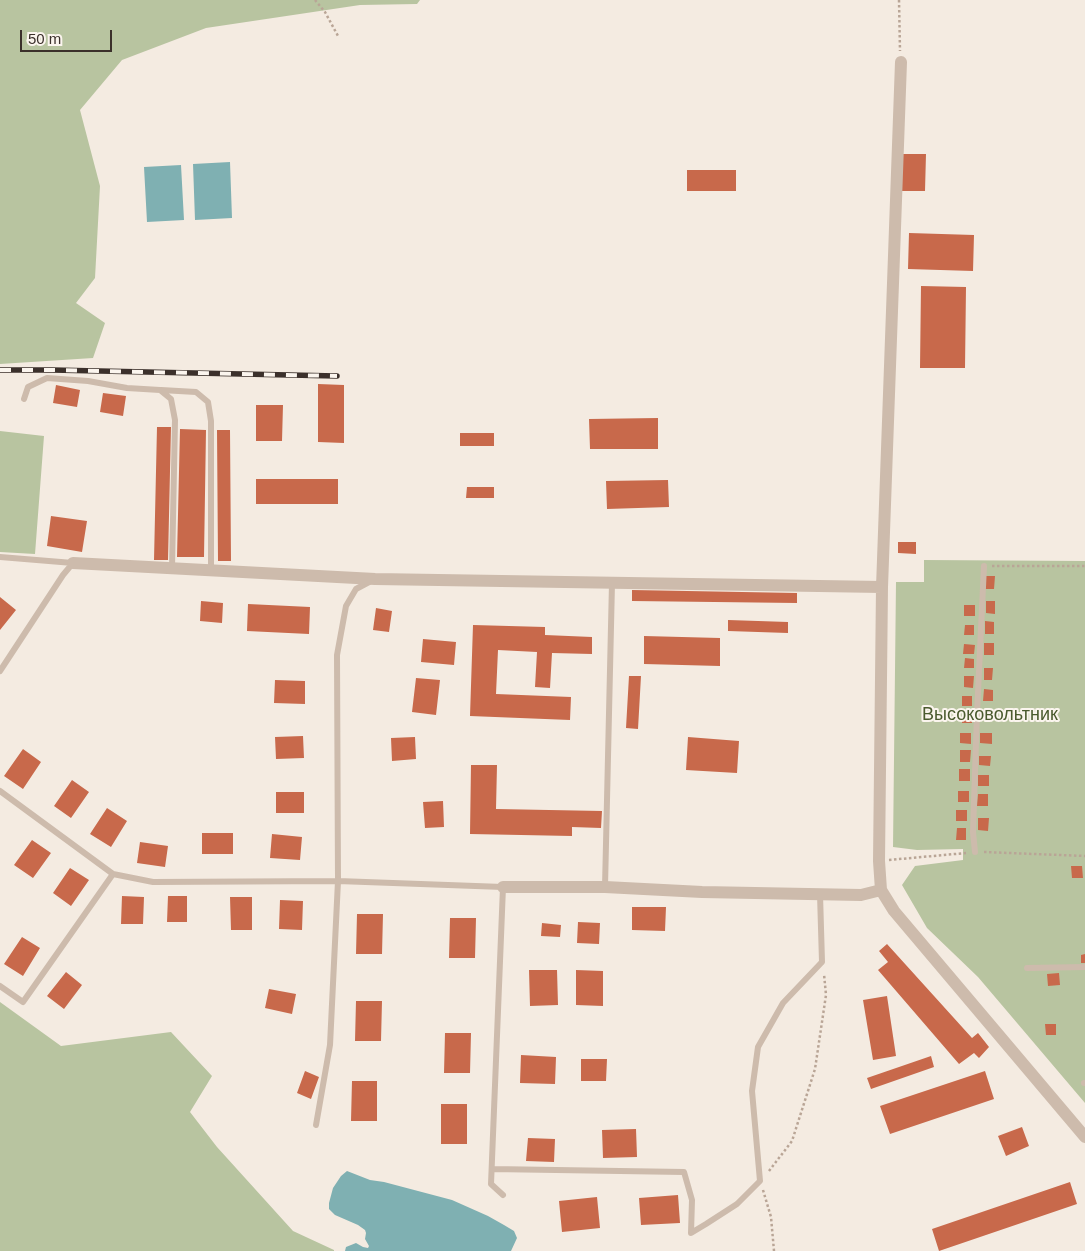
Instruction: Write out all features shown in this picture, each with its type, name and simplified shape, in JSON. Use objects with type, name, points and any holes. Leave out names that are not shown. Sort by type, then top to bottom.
[{"type":"street","points":[[901,62],[882,587],[879,861],[881,890],[894,912],[1085,1137]]},
{"type":"street","points":[[73,563],[375,579],[882,587]]},
{"type":"street","points":[[503,887],[605,887],[702,892],[862,895],[881,890]]},
{"type":"lane","points":[[24,399],[28,387],[46,378],[127,388],[196,392],[208,402],[211,422],[211,570]]},
{"type":"lane","points":[[160,390],[171,398],[175,420],[172,568]]},
{"type":"lane","points":[[0,557],[73,563]]},
{"type":"lane","points":[[0,671],[63,575],[73,563]]},
{"type":"lane","points":[[975,852],[974,822],[984,566]]},
{"type":"lane","points":[[316,1125],[330,1045],[338,881],[337,655],[346,606],[356,589],[375,579]]},
{"type":"lane","points":[[605,887],[612,583]]},
{"type":"lane","points":[[0,790],[113,874],[153,882],[338,881],[503,887],[491,1184],[503,1195]]},
{"type":"lane","points":[[0,986],[23,1002],[113,874]]},
{"type":"lane","points":[[492,1169],[684,1172],[692,1200],[691,1233],[737,1204],[760,1181],[752,1091],[758,1048],[783,1003],[822,962],[820,894]]},
{"type":"lane","points":[[1026,968],[1085,967]]},
{"type":"path","points":[[315,0],[325,12],[338,36]]},
{"type":"path","points":[[899,0],[901,62]]},
{"type":"path","points":[[984,566],[1085,566]]},
{"type":"path","points":[[774,1251],[771,1217],[760,1181],[792,1141],[815,1069],[826,996],[822,962]]},
{"type":"green space","points":[[0,0],[420,0],[417,4],[360,5],[206,28],[122,60],[80,110],[100,186],[95,278],[76,303],[105,323],[93,358],[0,364]]},
{"type":"green space","points":[[0,431],[44,436],[35,554],[0,552]]},
{"type":"green space","name":"Высоковольтник","points":[[924,560],[1085,561],[1085,1103],[978,977],[927,928],[902,885],[915,866],[963,860],[963,849],[917,850],[893,847],[896,582],[924,582]]},
{"type":"green space","points":[[0,1002],[61,1046],[171,1032],[212,1076],[190,1112],[217,1147],[293,1231],[334,1251],[0,1251]]},
{"type":"water","points":[[230,162],[232,218],[195,220],[193,164]]},
{"type":"water","points":[[181,165],[184,220],[147,222],[144,167]]},
{"type":"water","points":[[347,1171],[370,1180],[452,1200],[504,1225],[514,1231],[517,1238],[511,1251],[345,1251],[346,1247],[356,1243],[363,1247],[368,1248],[369,1246],[365,1239],[365,1230],[335,1215],[329,1209],[333,1188]]},
{"type":"building","points":[[902,154],[926,154],[925,191],[901,191]]},
{"type":"building","points":[[687,170],[736,170],[736,191],[687,191]]},
{"type":"building","points":[[909,233],[974,235],[973,271],[908,269]]},
{"type":"building","points":[[921,286],[966,287],[965,368],[920,368]]},
{"type":"building","points":[[318,384],[344,385],[344,443],[318,442]]},
{"type":"building","points":[[56,385],[80,390],[77,407],[53,403]]},
{"type":"building","points":[[103,393],[126,396],[123,416],[100,412]]},
{"type":"building","points":[[256,405],[283,405],[282,441],[256,441]]},
{"type":"building","points":[[658,418],[658,449],[590,449],[589,419]]},
{"type":"building","points":[[157,427],[171,427],[168,560],[154,560]]},
{"type":"building","points":[[180,429],[206,430],[204,557],[177,557]]},
{"type":"building","points":[[217,430],[230,430],[231,561],[218,561]]},
{"type":"building","points":[[460,433],[494,433],[494,446],[460,446]]},
{"type":"building","points":[[256,479],[338,479],[338,504],[256,504]]},
{"type":"building","points":[[668,480],[669,507],[607,509],[606,481]]},
{"type":"building","points":[[467,487],[494,487],[494,498],[466,498]]},
{"type":"building","points":[[51,516],[87,521],[82,552],[47,546]]},
{"type":"building","points":[[898,542],[916,542],[916,554],[898,553]]},
{"type":"building","points":[[986,576],[995,576],[994,589],[985,589]]},
{"type":"building","points":[[632,590],[797,593],[797,603],[632,601]]},
{"type":"building","points":[[0,597],[16,610],[0,630]]},
{"type":"building","points":[[201,601],[223,603],[222,623],[200,621]]},
{"type":"building","points":[[986,601],[995,601],[995,614],[986,613]]},
{"type":"building","points":[[248,604],[310,607],[309,634],[247,631]]},
{"type":"building","points":[[964,605],[975,605],[975,616],[964,616]]},
{"type":"building","points":[[376,608],[392,611],[389,632],[373,630]]},
{"type":"building","points":[[728,620],[788,622],[788,633],[728,631]]},
{"type":"building","points":[[985,621],[994,622],[994,634],[985,634]]},
{"type":"building","points":[[473,625],[545,627],[545,635],[592,637],[592,654],[552,653],[550,688],[535,687],[537,652],[498,650],[496,694],[571,697],[570,720],[470,716]]},
{"type":"building","points":[[965,625],[974,625],[974,635],[964,635]]},
{"type":"building","points":[[644,636],[720,638],[720,666],[644,664]]},
{"type":"building","points":[[423,639],[456,642],[454,665],[421,662]]},
{"type":"building","points":[[984,643],[994,643],[994,655],[984,655]]},
{"type":"building","points":[[964,644],[975,645],[974,654],[963,654]]},
{"type":"building","points":[[965,658],[974,659],[974,668],[964,668]]},
{"type":"building","points":[[984,668],[993,668],[992,680],[984,680]]},
{"type":"building","points":[[629,676],[641,676],[638,729],[626,728]]},
{"type":"building","points":[[964,676],[974,676],[973,688],[964,687]]},
{"type":"building","points":[[416,678],[440,680],[436,715],[412,712]]},
{"type":"building","points":[[275,680],[305,681],[305,704],[274,703]]},
{"type":"building","points":[[984,689],[993,690],[993,701],[983,701]]},
{"type":"building","points":[[962,696],[972,696],[972,706],[962,706]]},
{"type":"building","points":[[962,713],[972,713],[972,723],[962,723]]},
{"type":"building","points":[[960,733],[971,733],[971,744],[960,743]]},
{"type":"building","points":[[980,733],[992,733],[992,744],[980,743]]},
{"type":"building","points":[[303,736],[304,758],[276,759],[275,737]]},
{"type":"building","points":[[415,737],[416,759],[392,761],[391,738]]},
{"type":"building","points":[[688,737],[739,741],[737,773],[686,770]]},
{"type":"building","points":[[23,749],[41,762],[23,789],[4,776]]},
{"type":"building","points":[[960,750],[971,750],[970,762],[960,762]]},
{"type":"building","points":[[979,756],[991,756],[990,766],[979,765]]},
{"type":"building","points":[[471,765],[497,765],[496,809],[602,811],[601,828],[572,827],[572,836],[470,834]]},
{"type":"building","points":[[959,769],[970,769],[970,781],[959,781]]},
{"type":"building","points":[[978,775],[989,775],[989,786],[978,786]]},
{"type":"building","points":[[72,780],[89,792],[71,818],[54,806]]},
{"type":"building","points":[[958,791],[969,791],[969,802],[958,802]]},
{"type":"building","points":[[276,792],[304,792],[304,813],[276,813]]},
{"type":"building","points":[[978,794],[988,794],[988,806],[977,806]]},
{"type":"building","points":[[443,801],[444,827],[425,828],[423,802]]},
{"type":"building","points":[[107,808],[127,821],[111,847],[90,834]]},
{"type":"building","points":[[956,810],[967,810],[967,821],[956,821]]},
{"type":"building","points":[[978,818],[989,818],[988,831],[978,830]]},
{"type":"building","points":[[957,828],[966,828],[966,840],[956,840]]},
{"type":"building","points":[[202,833],[233,833],[233,854],[202,854]]},
{"type":"building","points":[[272,834],[302,837],[300,860],[270,858]]},
{"type":"building","points":[[32,840],[51,853],[33,878],[14,865]]},
{"type":"building","points":[[140,842],[168,846],[165,867],[137,863]]},
{"type":"building","points":[[1071,866],[1082,866],[1083,878],[1072,878]]},
{"type":"building","points":[[70,868],[89,880],[71,906],[53,893]]},
{"type":"building","points":[[122,896],[144,897],[143,924],[121,924]]},
{"type":"building","points":[[168,896],[187,896],[187,922],[167,922]]},
{"type":"building","points":[[230,897],[252,897],[252,930],[231,930]]},
{"type":"building","points":[[280,900],[303,901],[302,930],[279,929]]},
{"type":"building","points":[[632,907],[666,907],[665,931],[632,930]]},
{"type":"building","points":[[357,914],[383,914],[382,954],[356,954]]},
{"type":"building","points":[[450,918],[476,918],[475,958],[449,958]]},
{"type":"building","points":[[578,922],[600,923],[599,944],[577,943]]},
{"type":"building","points":[[542,923],[561,925],[560,937],[541,936]]},
{"type":"building","points":[[22,937],[40,948],[23,976],[4,964]]},
{"type":"building","points":[[887,944],[972,1038],[978,1033],[989,1047],[979,1058],[974,1053],[959,1064],[878,970],[888,962],[879,951]]},
{"type":"building","points":[[1085,954],[1085,963],[1081,963],[1081,955]]},
{"type":"building","points":[[529,970],[557,970],[558,1005],[530,1006]]},
{"type":"building","points":[[576,970],[603,971],[603,1006],[576,1005]]},
{"type":"building","points":[[66,972],[82,985],[64,1009],[47,996]]},
{"type":"building","points":[[1059,973],[1060,985],[1048,986],[1047,974]]},
{"type":"building","points":[[269,989],[296,994],[292,1014],[265,1008]]},
{"type":"building","points":[[887,996],[896,1056],[873,1060],[863,1000]]},
{"type":"building","points":[[356,1001],[382,1001],[381,1041],[355,1041]]},
{"type":"building","points":[[1045,1024],[1056,1024],[1056,1035],[1046,1035]]},
{"type":"building","points":[[445,1033],[471,1033],[470,1073],[444,1073]]},
{"type":"building","points":[[521,1055],[556,1057],[555,1084],[520,1083]]},
{"type":"building","points":[[931,1056],[934,1067],[871,1089],[867,1078]]},
{"type":"building","points":[[581,1059],[607,1059],[606,1081],[581,1081]]},
{"type":"building","points":[[305,1071],[319,1077],[311,1099],[297,1093]]},
{"type":"building","points":[[985,1071],[994,1099],[890,1134],[880,1106]]},
{"type":"building","points":[[352,1081],[377,1081],[377,1121],[351,1121]]},
{"type":"building","points":[[441,1104],[467,1104],[467,1144],[441,1144]]},
{"type":"building","points":[[1022,1127],[1029,1146],[1006,1156],[998,1136]]},
{"type":"building","points":[[636,1129],[637,1157],[603,1158],[602,1130]]},
{"type":"building","points":[[528,1138],[555,1139],[554,1162],[526,1161]]},
{"type":"building","points":[[1070,1182],[1077,1204],[939,1251],[932,1229]]},
{"type":"building","points":[[678,1195],[680,1223],[641,1225],[639,1198]]},
{"type":"building","points":[[597,1197],[600,1228],[562,1232],[559,1201]]},
{"type":"railway","points":[[0,370],[337,376]]}]
